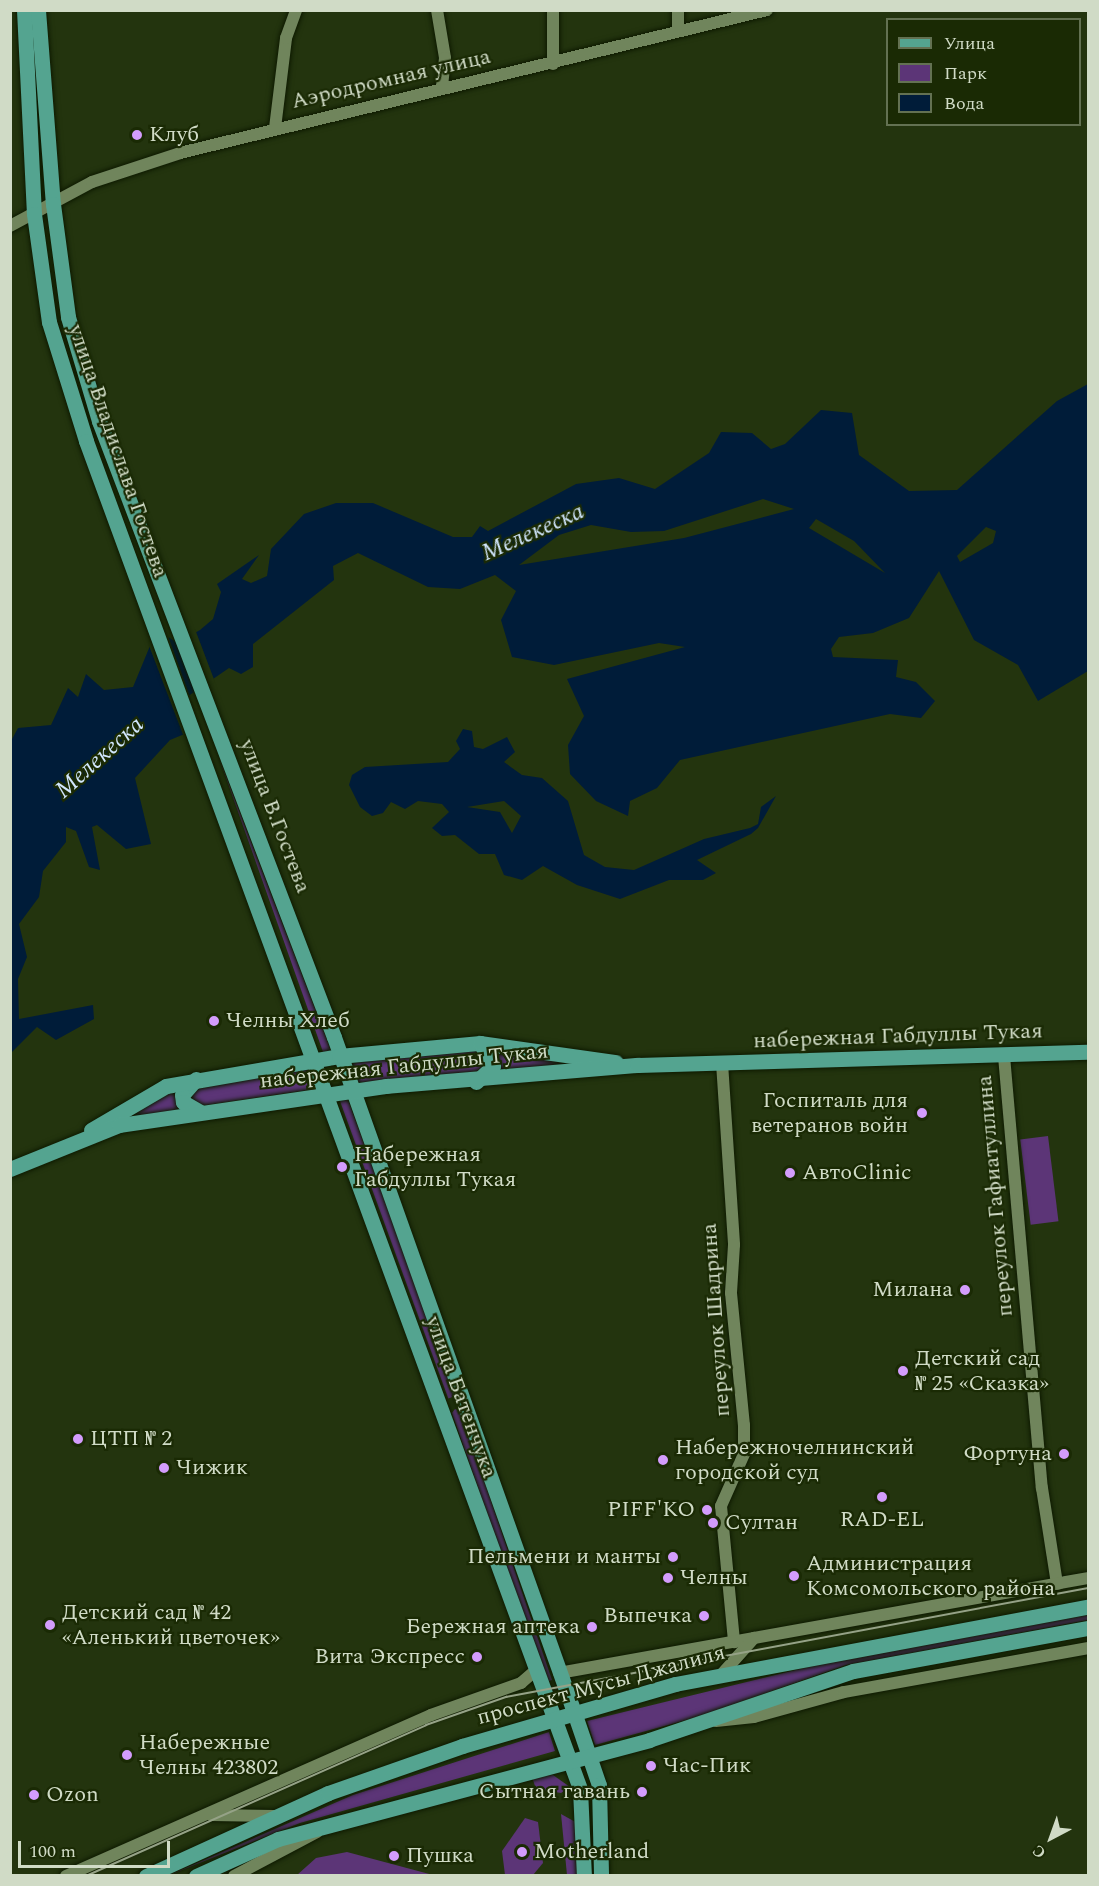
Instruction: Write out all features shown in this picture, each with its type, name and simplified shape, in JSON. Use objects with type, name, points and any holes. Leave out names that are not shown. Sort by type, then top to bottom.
[{"type":"main road","name":"улица Владислава Гостева","points":[[24,10],[34,214],[49,322],[153,617]]},
{"type":"main road","name":"улица Владислава Гостева","points":[[38,10],[52,204],[68,317],[99,422],[173,610]]},
{"type":"main road","name":"улица В.Гостева","points":[[173,610],[334,1037]]},
{"type":"main road","name":"улица В.Гостева","points":[[153,617],[273,938]]},
{"type":"main road","name":"улица Батенчука","points":[[273,938],[535,1671],[580,1789],[584,1875]]},
{"type":"main road","name":"улица Батенчука","points":[[334,1037],[599,1785],[601,1875]]},
{"type":"main road","name":"набережная Габдуллы Тукая","points":[[72,1144],[152,1092],[198,1078],[339,1056],[480,1043],[637,1065]]},
{"type":"main road","points":[[476,1082],[494,1066],[480,1043]]},
{"type":"main road","name":"набережная Габдуллы Тукая","points":[[10,1169],[119,1125],[352,1089],[476,1082],[637,1065],[1089,1052]]},
{"type":"main road","points":[[198,1078],[182,1095],[187,1107],[200,1112]]},
{"type":"main road","points":[[445,1414],[453,1402],[466,1409]]},
{"type":"main road","name":"проспект Мусы Джалиля","points":[[146,1875],[278,1816],[440,1754],[554,1720],[721,1675],[1089,1606]]},
{"type":"main road","points":[[196,1875],[278,1839],[332,1822],[422,1804],[569,1758],[706,1722],[853,1671],[1089,1628]]},
{"type":"street","points":[[275,128],[286,38],[296,10]]},
{"type":"street","points":[[437,10],[445,58],[442,87]]},
{"type":"street","points":[[553,10],[553,64]]},
{"type":"street","points":[[678,10],[678,30]]},
{"type":"street","name":"Аэродромная улица","points":[[10,226],[92,182],[275,128],[442,87],[553,64],[678,30],[766,10]]},
{"type":"street","name":"переулок Гафиатуллина","points":[[1004,1056],[1042,1488],[1057,1584]]},
{"type":"street","name":"переулок Шадрина","points":[[722,1063],[734,1245],[731,1293],[744,1425],[744,1454],[721,1506],[734,1642]]},
{"type":"street","points":[[559,1673],[1089,1578]]},
{"type":"street","points":[[721,1675],[754,1638]]},
{"type":"street","points":[[706,1722],[754,1717],[844,1692],[1089,1648]]},
{"type":"street","points":[[66,1875],[431,1715],[521,1683],[535,1671]]},
{"type":"street","points":[[201,1816],[278,1816]]},
{"type":"street","points":[[234,1875],[332,1822]]},
{"type":"green space","points":[[219,758],[327,1040],[331,1051],[323,1052]]},
{"type":"green space","points":[[477,1049],[485,1064],[481,1071],[356,1083],[348,1062]]},
{"type":"green space","points":[[497,1049],[569,1062],[569,1067],[500,1069]]},
{"type":"green space","points":[[315,1066],[322,1088],[200,1106],[191,1100],[195,1088]]},
{"type":"green space","points":[[180,1087],[184,1110],[116,1122],[131,1111]]},
{"type":"green space","points":[[347,1097],[456,1396],[448,1399],[339,1100]]},
{"type":"green space","points":[[1048,1136],[1058,1221],[1031,1225],[1020,1139]]},
{"type":"green space","points":[[455,1409],[460,1410],[552,1680],[546,1682],[452,1413]]},
{"type":"green space","points":[[1088,1615],[1088,1620],[846,1665],[701,1716],[595,1745],[587,1721],[828,1662]]},
{"type":"green space","points":[[549,1732],[555,1751],[300,1823],[167,1876],[353,1795]]},
{"type":"green space","points":[[553,1775],[570,1787],[561,1793],[536,1789],[532,1777]]},
{"type":"green space","points":[[561,1814],[579,1824],[580,1875],[567,1875]]},
{"type":"green space","points":[[525,1818],[538,1822],[543,1863],[533,1875],[505,1875],[502,1851]]},
{"type":"green space","points":[[347,1852],[433,1875],[297,1875],[316,1858]]},
{"type":"water","name":"Мелекеска","points":[[1088,384],[1088,671],[1038,701],[1018,665],[974,640],[939,571],[909,618],[873,633],[839,637],[831,649],[833,657],[898,660],[896,677],[916,682],[935,701],[921,718],[890,714],[680,760],[657,788],[630,801],[628,816],[596,801],[570,774],[568,745],[584,716],[567,679],[685,647],[659,643],[554,665],[512,657],[501,620],[516,591],[495,575],[460,589],[428,587],[358,553],[333,566],[334,580],[253,644],[253,667],[241,674],[229,668],[184,699],[199,728],[170,740],[135,778],[151,844],[126,849],[97,825],[92,827],[100,870],[89,867],[76,831],[66,827],[66,842],[43,871],[39,897],[19,924],[27,957],[18,979],[19,1019],[93,1005],[94,1019],[56,1040],[37,1027],[11,1053],[11,741],[18,728],[51,725],[68,688],[78,697],[86,674],[104,690],[133,687],[157,629],[177,643],[200,630],[213,619],[221,592],[217,584],[259,555],[242,579],[251,583],[267,576],[271,549],[304,514],[336,503],[373,503],[453,537],[472,537],[480,526],[488,531],[576,484],[619,478],[655,489],[709,453],[721,432],[752,433],[771,449],[785,444],[821,410],[852,413],[859,455],[909,491],[957,490],[1057,401]],"holes":[[[763,499],[794,509],[684,538],[519,565],[559,535],[591,525],[631,532],[664,531]],[[816,519],[854,541],[885,573],[809,528]],[[986,527],[996,531],[993,543],[960,562],[957,556]]]},
{"type":"water","points":[[463,729],[472,731],[474,747],[483,749],[507,737],[515,752],[504,762],[522,775],[542,778],[568,801],[584,855],[605,867],[634,870],[704,839],[750,828],[758,824],[761,807],[776,796],[758,828],[751,834],[697,860],[716,873],[703,880],[669,880],[620,899],[577,885],[543,866],[522,880],[504,875],[495,854],[479,854],[455,835],[442,836],[432,828],[449,812],[442,804],[418,801],[405,809],[391,802],[383,813],[372,816],[360,807],[349,785],[352,775],[365,767],[448,762],[460,749],[456,741]],"holes":[[[504,801],[521,816],[512,833],[500,812],[467,807]]]},
{"type":"pier","points":[[158,626],[167,633],[201,728],[184,737],[148,643]]},
{"type":"pier","points":[[195,629],[215,682],[196,694],[177,640]]},
{"type":"tram line","points":[[86,1876],[426,1725],[506,1697],[1088,1588]]},
{"type":"place","name":"Клуб","points":[[137,135]]},
{"type":"place","name":"Челны Хлеб","points":[[214,1021]]},
{"type":"place","name":"Госпиталь для ветеранов войн","points":[[922,1113]]},
{"type":"place","name":"Набережная Габдуллы Тукая","points":[[342,1167]]},
{"type":"place","name":"АвтоClinic","points":[[790,1173]]},
{"type":"place","name":"Милана","points":[[965,1290]]},
{"type":"place","name":"Детский сад № 25 «Сказка»","points":[[903,1371]]},
{"type":"place","name":"ЦТП № 2","points":[[78,1439]]},
{"type":"place","name":"Фортуна","points":[[1064,1454]]},
{"type":"place","name":"Набережночелнинский городской суд","points":[[663,1460]]},
{"type":"place","name":"Чижик","points":[[164,1468]]},
{"type":"place","name":"RAD-EL","points":[[882,1497]]},
{"type":"place","name":"PIFF'KO","points":[[707,1510]]},
{"type":"place","name":"Султан","points":[[713,1523]]},
{"type":"place","name":"Пельмени и манты","points":[[673,1557]]},
{"type":"place","name":"Администрация Комсомольского района","points":[[794,1576]]},
{"type":"place","name":"Челны","points":[[668,1578]]},
{"type":"place","name":"Выпечка","points":[[704,1616]]},
{"type":"place","name":"Детский сад № 42 «Аленький цветочек»","points":[[50,1625]]},
{"type":"place","name":"Бережная аптека","points":[[592,1627]]},
{"type":"place","name":"Вита Экспресс","points":[[477,1657]]},
{"type":"place","name":"Набережные Челны 423802","points":[[127,1755]]},
{"type":"place","name":"Час-Пик","points":[[651,1766]]},
{"type":"place","name":"Сытная гавань","points":[[642,1792]]},
{"type":"place","name":"Ozon","points":[[34,1795]]},
{"type":"place","name":"Motherland","points":[[522,1852]]},
{"type":"place","name":"Пушка","points":[[394,1856]]}]
